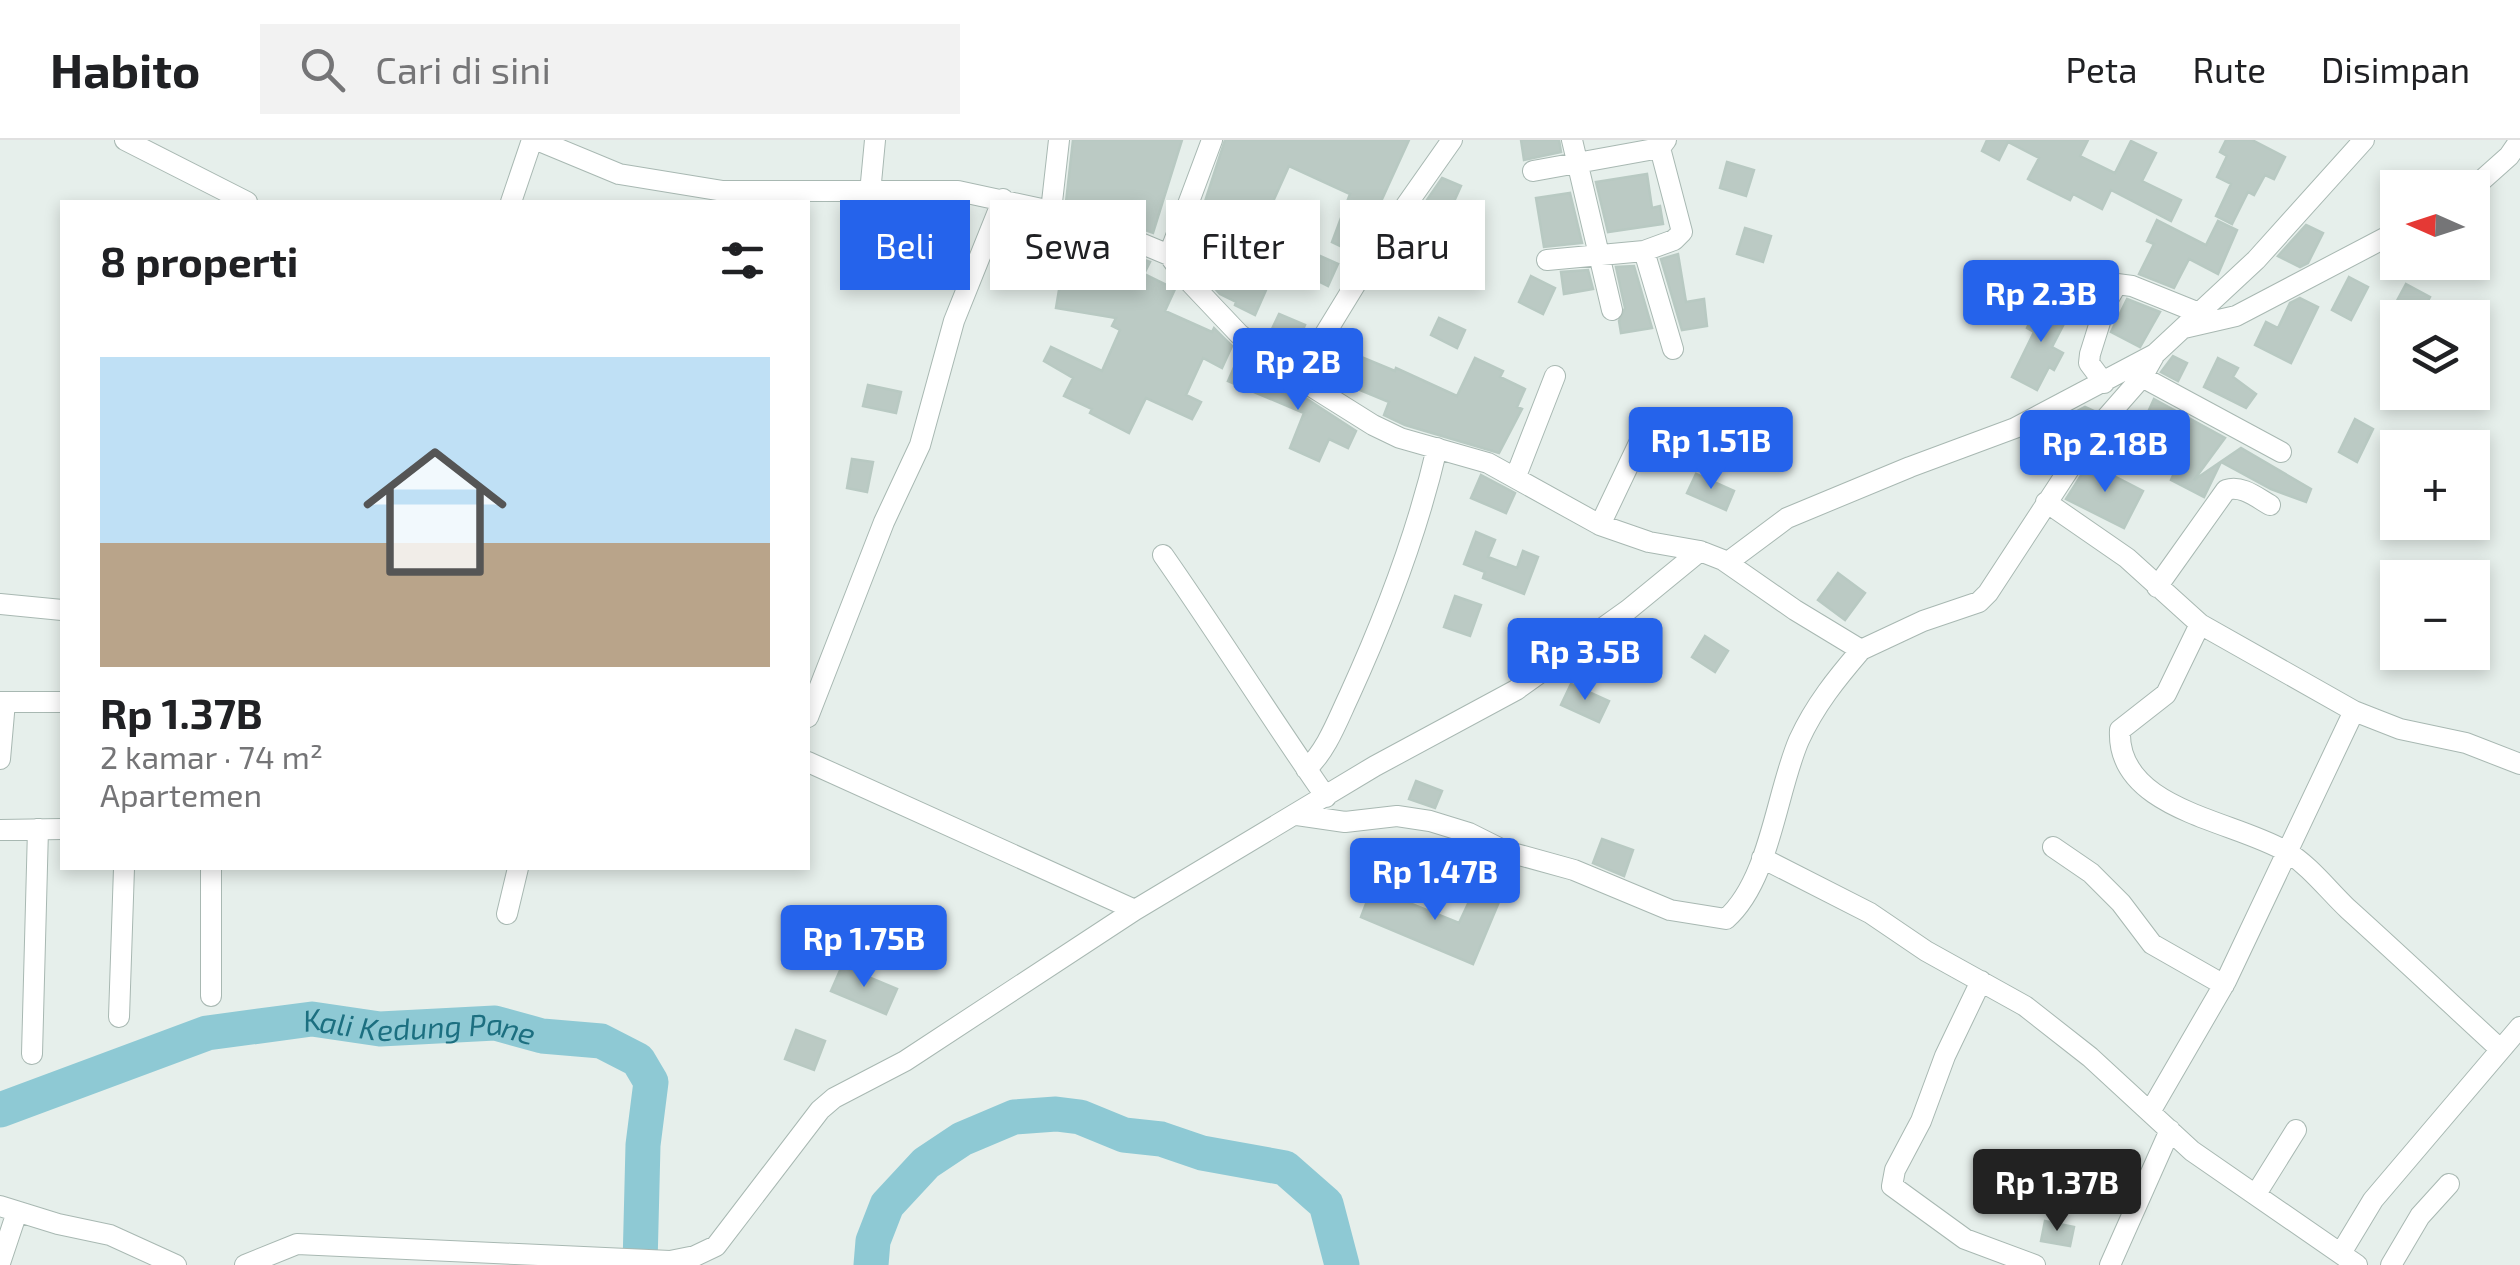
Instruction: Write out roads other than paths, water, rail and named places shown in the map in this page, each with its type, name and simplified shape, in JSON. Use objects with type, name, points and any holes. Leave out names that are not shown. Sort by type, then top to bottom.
[{"type":"street","points":[[124,140],[243,200]]},
{"type":"street","points":[[513,200],[535,140],[619,174],[723,190],[958,192],[1006,200]]},
{"type":"street","points":[[870,193],[874,140]]},
{"type":"street","points":[[1052,200],[1059,140]]},
{"type":"street","points":[[1189,200],[1212,140]]},
{"type":"street","points":[[1572,140],[1612,310]]},
{"type":"street","points":[[245,1265],[296,1244],[670,1262],[716,1246],[826,1103],[905,1061],[1134,910],[1375,766],[1516,690],[1628,610],[1715,556],[1788,518],[2015,428],[2154,354],[2256,260],[2364,140]]},
{"type":"street","points":[[2490,173],[2520,140]]},
{"type":"street","points":[[1298,378],[1446,142]]},
{"type":"street","points":[[1533,172],[1663,143],[1682,232],[1674,240],[1644,250],[1548,260]]},
{"type":"street","points":[[810,713],[884,522],[920,446],[954,321],[1002,199]]},
{"type":"street","points":[[2182,329],[2236,316],[2380,240]]},
{"type":"street","points":[[1644,250],[1673,349]]},
{"type":"street","points":[[2104,383],[2089,363],[2090,354],[2106,303],[2117,284],[2132,286],[2199,314]]},
{"type":"street","points":[[1197,290],[1239,334],[1298,378],[1374,425],[1400,438],[1488,463],[1600,525],[1649,542],[1715,556],[1862,650]]},
{"type":"street","points":[[1312,805],[1346,822],[1396,816],[1430,821],[1505,850],[1574,870],[1670,910],[1721,920],[1729,918],[1762,858],[1799,740],[1823,696],[1862,650],[1922,621],[1979,602],[2012,562],[2092,434],[2142,376],[2154,354]]},
{"type":"street","points":[[1516,476],[1554,376]]},
{"type":"street","points":[[2142,376],[2281,452]]},
{"type":"street","points":[[1600,525],[1650,420]]},
{"type":"street","points":[[1306,769],[1334,728],[1377,634],[1415,534],[1437,448]]},
{"type":"street","points":[[2157,587],[2226,490],[2248,492],[2270,505]]},
{"type":"street","points":[[2046,502],[2126,558],[2200,624],[2354,712],[2400,729],[2492,752],[2520,764]]},
{"type":"street","points":[[1163,555],[1306,769],[1312,805]]},
{"type":"street","points":[[0,604],[60,610]]},
{"type":"street","points":[[2200,624],[2163,698],[2120,730],[2124,760],[2140,784],[2203,817],[2288,852],[2500,1049]]},
{"type":"street","points":[[0,758],[2,702],[60,702]]},
{"type":"street","points":[[2150,1112],[2224,986],[2354,712]]},
{"type":"street","points":[[810,763],[1134,910]]},
{"type":"street","points":[[0,830],[60,828]]},
{"type":"street","points":[[32,1054],[38,829]]},
{"type":"street","points":[[2054,847],[2091,873],[2152,944],[2224,986]]},
{"type":"street","points":[[1762,858],[1870,913],[1926,951],[2025,1006],[2192,1151],[2349,1259],[2373,1200],[2520,1027]]},
{"type":"street","points":[[120,1016],[124,870]]},
{"type":"street","points":[[211,870],[211,996]]},
{"type":"street","points":[[507,914],[518,870]]},
{"type":"street","points":[[1981,981],[1945,1056],[1916,1133],[1895,1170],[1892,1186],[1965,1239],[2035,1265]]},
{"type":"street","points":[[2110,1265],[2170,1130]]},
{"type":"street","points":[[2256,1194],[2296,1130]]},
{"type":"street","points":[[2391,1265],[2420,1216],[2449,1184]]},
{"type":"street","points":[[0,1263],[8,1209],[110,1235],[176,1265]]},
{"type":"waterway","name":"Kali Kedung Pane","points":[[0,1110],[207,1033],[312,1019],[380,1029],[495,1023],[542,1036],[601,1041],[638,1060],[651,1082],[643,1145],[640,1265]]},
{"type":"waterway","name":"Kali Kedung Pane","points":[[871,1265],[873,1241],[887,1205],[926,1163],[962,1139],[1014,1117],[1056,1114],[1080,1117],[1124,1135],[1161,1139],[1202,1153],[1285,1168],[1326,1204],[1342,1265]]}]
